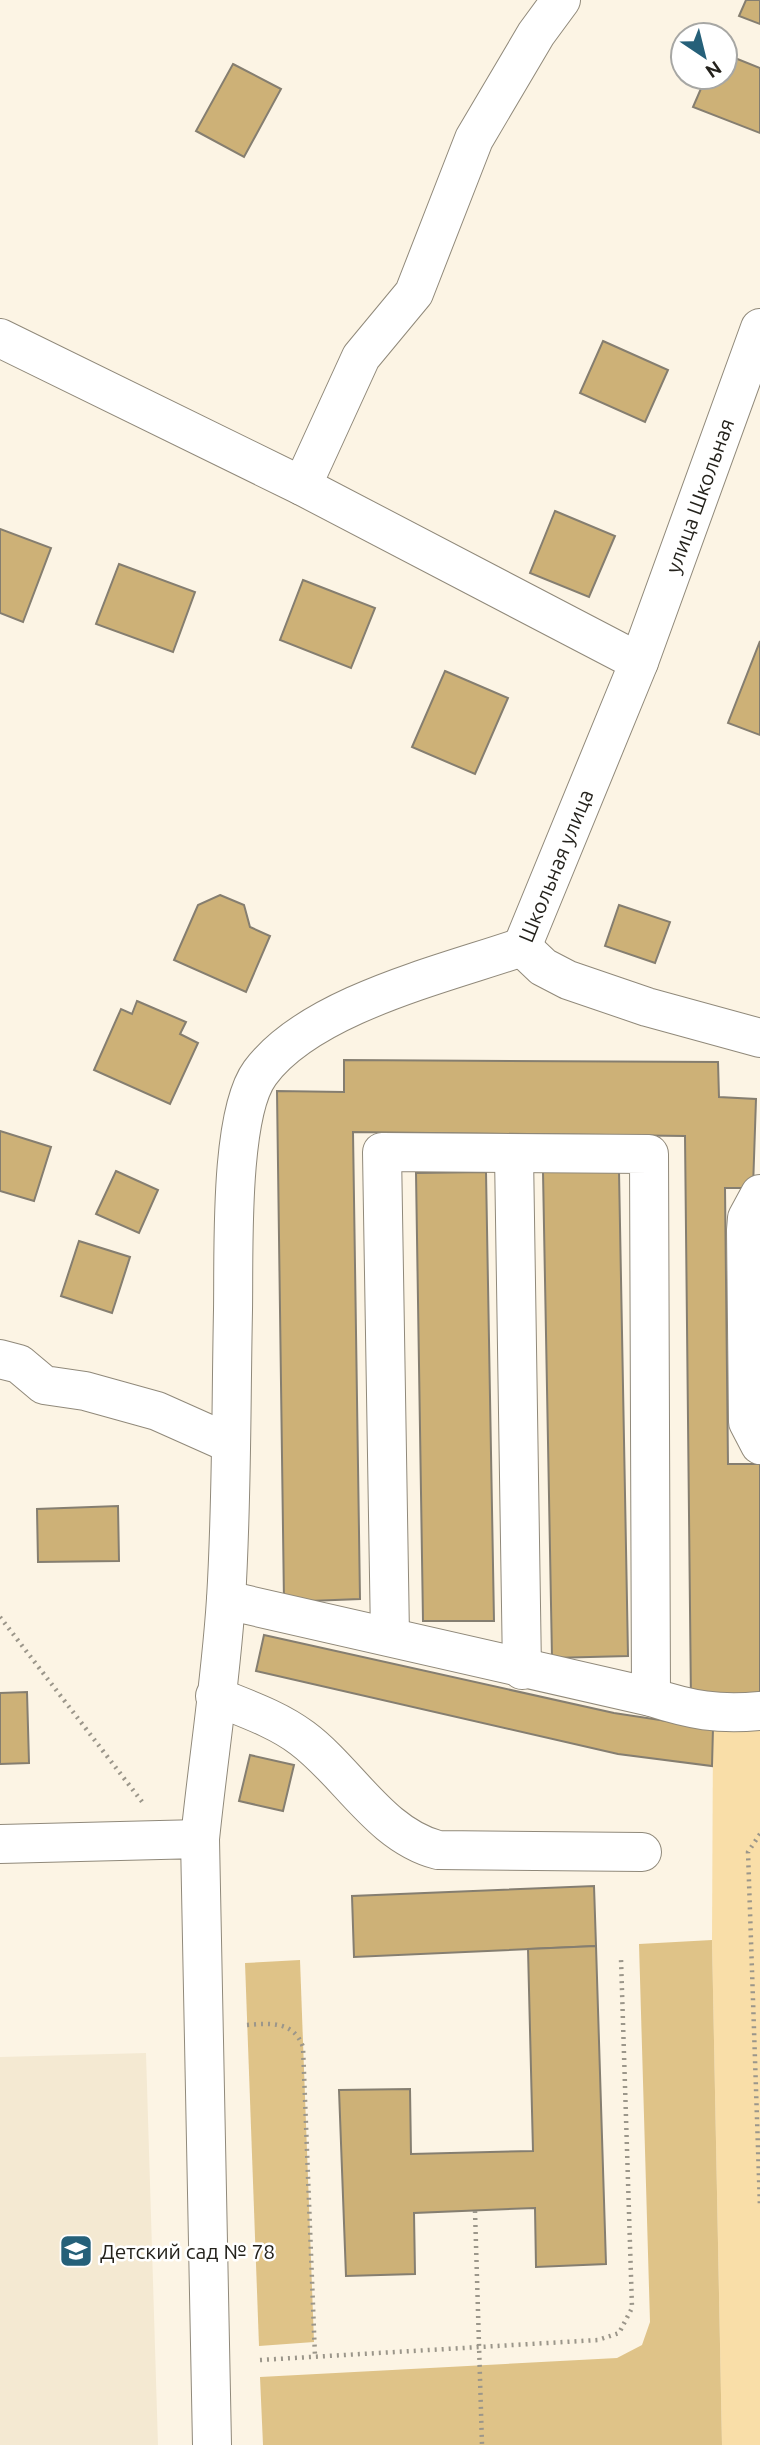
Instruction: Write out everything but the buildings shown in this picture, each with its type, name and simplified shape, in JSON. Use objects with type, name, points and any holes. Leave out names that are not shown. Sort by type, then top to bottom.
[{"type":"street","points":[[302,486],[361,357],[414,293],[474,139],[536,34],[561,0]]},
{"type":"street","name":"улица Школьная","points":[[639,662],[760,328]]},
{"type":"street","points":[[0,338],[302,486],[639,662]]},
{"type":"street","name":"Школьная улица","points":[[639,662],[522,947],[542,967],[568,980],[647,1007],[760,1038]]},
{"type":"street","points":[[212,2445],[186,1840],[215,1696],[226,1600],[236,1187],[244,1110],[260,1074],[285,1047],[328,1018],[522,947]]},
{"type":"street","points":[[390,1636],[382,1153],[649,1154],[651,1697]]},
{"type":"street","points":[[514,1154],[522,1670]]},
{"type":"street","points":[[760,1194],[747,1218],[746,1230],[748,1422],[760,1445]]},
{"type":"street","points":[[0,1359],[19,1364],[44,1385],[85,1391],[157,1410],[230,1444]]},
{"type":"street","points":[[226,1600],[390,1636],[522,1670],[651,1697],[691,1710],[722,1714],[760,1711]]},
{"type":"street","points":[[215,1696],[302,1737],[389,1822],[421,1846],[438,1850],[642,1852]]},
{"type":"street","points":[[0,1844],[186,1840]]},
{"type":"path","points":[[0,1617],[186,1840]]},
{"type":"path","points":[[760,1834],[748,1852],[760,2207]]},
{"type":"path","points":[[260,2360],[609,2338],[619,2333],[632,2308],[621,1959]]},
{"type":"path","points":[[247,2025],[285,2026],[298,2036],[303,2048],[314,2357]]},
{"type":"path","points":[[475,2211],[482,2445]]},
{"type":"shaded area","points":[[760,1722],[760,2445],[722,2445],[712,1940],[713,1728]]},
{"type":"shaded area","points":[[712,1940],[722,2445],[263,2445],[260,2377],[617,2358],[642,2345],[650,2322],[639,1944]]},
{"type":"shaded area","points":[[300,1960],[314,2342],[259,2346],[245,1963]]},
{"type":"shaded area","name":"Детский сад № 78","points":[[146,2053],[158,2445],[0,2445],[0,2057]]},
{"type":"place","name":"Детский сад № 78","points":[[76,2251]]}]
